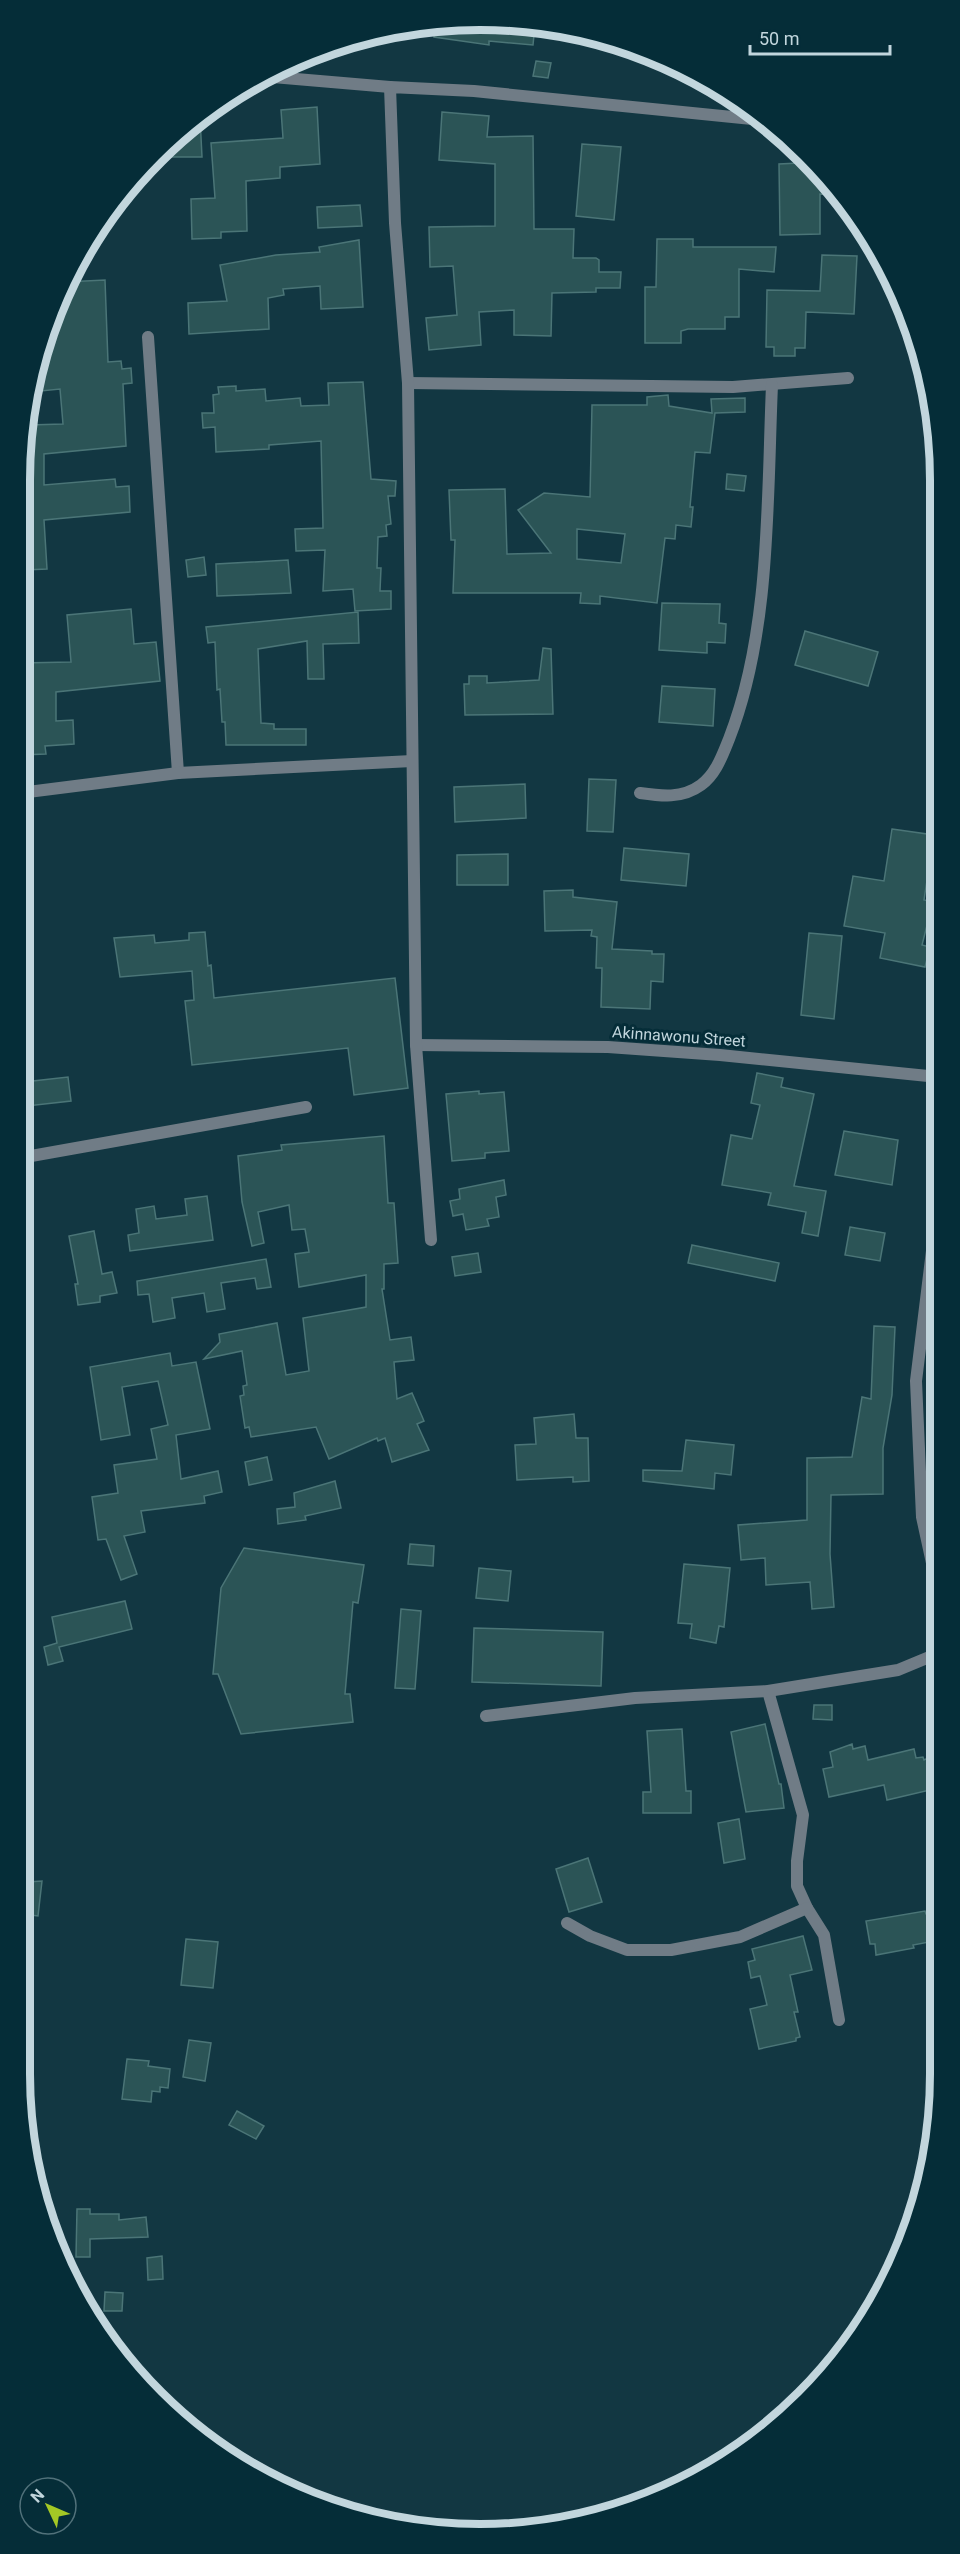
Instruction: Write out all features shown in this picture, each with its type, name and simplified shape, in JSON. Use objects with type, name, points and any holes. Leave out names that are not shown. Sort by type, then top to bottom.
[{"type":"street","points":[[278,77],[390,87],[474,91],[748,119]]},
{"type":"street","points":[[390,87],[395,223],[408,383],[416,1045],[431,1240]]},
{"type":"street","points":[[148,337],[178,773]]},
{"type":"street","points":[[408,383],[629,387],[772,385],[798,380],[848,378]]},
{"type":"street","points":[[640,793],[663,796],[683,795],[701,786],[714,772],[743,702],[754,655],[765,538],[772,385]]},
{"type":"street","points":[[30,792],[178,773],[411,761]]},
{"type":"street","name":"Akinnawonu Street","points":[[416,1045],[608,1047],[720,1055],[930,1076]]},
{"type":"street","points":[[30,1156],[306,1107]]},
{"type":"street","points":[[930,1267],[916,1381],[922,1516],[930,1554]]},
{"type":"street","points":[[486,1716],[635,1698],[768,1691],[898,1670],[930,1657]]},
{"type":"street","points":[[768,1691],[803,1815],[797,1861],[797,1886],[807,1908],[824,1935],[839,2020]]},
{"type":"street","points":[[567,1923],[590,1936],[627,1950],[671,1950],[740,1937],[807,1908]]},
{"type":"street","points":[[628,1956],[706,1945],[746,1935],[766,1929],[807,1908]]},
{"type":"building","points":[[480,30],[534,34],[533,45],[489,41],[489,45],[434,37],[435,33],[451,31]]},
{"type":"building","points":[[536,61],[551,63],[548,78],[533,76]]},
{"type":"building","points":[[317,107],[320,164],[280,167],[280,178],[246,181],[247,231],[221,232],[221,238],[192,239],[191,199],[215,198],[211,143],[283,138],[281,110]]},
{"type":"building","points":[[442,112],[489,116],[487,137],[533,136],[534,229],[574,229],[573,258],[596,258],[599,260],[599,272],[621,272],[620,288],[596,288],[596,292],[552,293],[551,336],[514,335],[514,310],[479,312],[481,345],[429,350],[426,318],[457,315],[453,266],[430,267],[429,227],[495,226],[495,164],[439,160]]},
{"type":"building","points":[[201,128],[202,157],[167,157]]},
{"type":"building","points":[[582,144],[621,147],[614,220],[576,216]]},
{"type":"building","points":[[799,163],[827,194],[820,194],[820,234],[780,235],[779,164]]},
{"type":"building","points":[[360,205],[362,226],[318,228],[317,207]]},
{"type":"building","points":[[657,239],[693,239],[693,247],[776,247],[774,272],[739,269],[739,317],[725,317],[725,329],[688,329],[681,331],[681,343],[645,343],[645,287],[656,287]]},
{"type":"building","points":[[359,240],[363,307],[321,309],[320,286],[283,289],[284,295],[268,298],[269,329],[189,334],[188,303],[227,301],[220,265],[276,255],[320,252],[319,247]]},
{"type":"building","points":[[822,255],[857,256],[854,314],[806,312],[805,348],[795,348],[795,356],[774,356],[774,347],[766,347],[767,290],[820,291]]},
{"type":"building","points":[[105,280],[108,362],[121,361],[122,369],[131,368],[132,383],[123,384],[126,446],[44,454],[44,485],[115,479],[116,487],[129,486],[130,512],[44,520],[47,569],[30,570],[30,480],[34,425],[63,424],[60,389],[39,391],[54,335],[76,281]]},
{"type":"building","points":[[363,382],[371,479],[396,481],[395,496],[388,496],[391,524],[386,525],[387,536],[378,537],[377,568],[381,568],[380,591],[391,591],[391,609],[355,611],[353,589],[323,591],[325,550],[296,551],[295,529],[323,528],[321,441],[269,445],[269,449],[216,452],[215,427],[203,428],[202,413],[214,413],[213,395],[219,394],[218,387],[236,386],[236,391],[265,389],[266,401],[300,398],[301,406],[329,405],[328,383]]},
{"type":"building","points":[[668,395],[669,406],[712,413],[711,399],[745,398],[745,412],[715,413],[710,453],[695,452],[690,507],[693,507],[691,527],[676,525],[675,539],[665,538],[657,603],[600,596],[600,604],[580,603],[581,593],[453,593],[455,540],[451,540],[449,490],[505,489],[507,554],[551,553],[518,510],[544,493],[590,497],[592,405],[647,405],[647,397]],"holes":[[[577,529],[625,534],[621,563],[577,559]]]},
{"type":"building","points":[[727,474],[746,476],[744,491],[726,489]]},
{"type":"building","points":[[204,557],[206,575],[188,577],[186,560]]},
{"type":"building","points":[[288,560],[291,593],[217,596],[216,564]]},
{"type":"building","points":[[662,603],[720,604],[719,623],[726,624],[725,643],[707,642],[707,653],[659,650]]},
{"type":"building","points":[[131,609],[134,644],[156,642],[160,681],[56,692],[56,721],[73,720],[74,744],[45,746],[46,754],[30,755],[30,663],[71,662],[67,615]]},
{"type":"building","points":[[358,612],[359,643],[323,644],[324,679],[308,679],[307,641],[258,649],[261,723],[274,724],[274,729],[306,729],[306,745],[226,745],[220,689],[217,690],[215,642],[208,643],[206,627]]},
{"type":"building","points":[[805,631],[878,652],[868,686],[795,665]]},
{"type":"building","points":[[543,648],[551,649],[553,714],[465,715],[464,684],[469,684],[469,676],[487,676],[487,683],[539,680]]},
{"type":"building","points":[[662,686],[715,689],[713,726],[659,722]]},
{"type":"building","points":[[589,779],[616,780],[613,832],[587,831]]},
{"type":"building","points":[[525,784],[526,818],[455,822],[454,787]]},
{"type":"building","points":[[892,829],[930,834],[930,861],[924,900],[930,901],[930,914],[922,945],[930,947],[925,967],[880,958],[885,933],[844,926],[853,876],[884,881]]},
{"type":"building","points":[[624,848],[689,854],[686,886],[621,880]]},
{"type":"building","points":[[508,854],[508,885],[457,885],[457,855]]},
{"type":"building","points":[[573,890],[573,897],[617,902],[612,949],[652,951],[652,954],[664,954],[663,982],[651,981],[650,1009],[601,1007],[602,968],[596,968],[597,937],[591,936],[592,930],[545,931],[544,891]]},
{"type":"building","points":[[205,932],[214,998],[395,978],[408,1088],[354,1095],[348,1048],[192,1065],[185,1001],[194,1000],[192,971],[120,977],[114,938],[154,935],[155,943],[189,940],[189,933]]},
{"type":"building","points":[[809,933],[842,936],[834,1019],[801,1015]]},
{"type":"building","points":[[757,1073],[783,1078],[781,1087],[814,1094],[794,1186],[826,1191],[818,1236],[802,1233],[806,1212],[768,1205],[771,1193],[722,1185],[731,1135],[752,1139],[760,1105],[751,1103]]},
{"type":"building","points":[[68,1077],[71,1101],[30,1106],[30,1081]]},
{"type":"building","points":[[479,1091],[479,1094],[504,1092],[509,1151],[485,1153],[485,1158],[452,1161],[446,1094]]},
{"type":"building","points":[[844,1131],[898,1140],[892,1185],[835,1175]]},
{"type":"building","points":[[384,1136],[388,1203],[394,1203],[398,1263],[384,1264],[384,1289],[382,1289],[390,1340],[411,1337],[414,1360],[394,1362],[397,1399],[412,1393],[424,1421],[417,1424],[429,1450],[392,1462],[385,1438],[378,1441],[377,1438],[329,1459],[316,1427],[251,1437],[249,1427],[245,1428],[240,1396],[244,1395],[243,1386],[247,1385],[242,1351],[204,1359],[220,1342],[219,1334],[277,1323],[286,1375],[309,1371],[303,1318],[366,1307],[366,1275],[299,1287],[295,1254],[309,1252],[305,1229],[292,1230],[289,1205],[258,1212],[264,1243],[252,1246],[242,1202],[238,1156],[282,1150],[281,1145]]},
{"type":"building","points":[[504,1180],[506,1195],[496,1197],[499,1217],[487,1219],[489,1226],[466,1230],[463,1214],[453,1216],[450,1201],[460,1199],[459,1189]]},
{"type":"building","points":[[207,1196],[213,1240],[130,1251],[128,1235],[139,1233],[136,1209],[154,1206],[156,1219],[187,1215],[185,1199]]},
{"type":"building","points":[[850,1227],[885,1233],[880,1261],[845,1255]]},
{"type":"building","points":[[94,1231],[102,1274],[112,1272],[117,1293],[100,1296],[100,1302],[78,1305],[75,1284],[78,1284],[69,1236]]},
{"type":"building","points":[[692,1245],[779,1263],[775,1281],[688,1263]]},
{"type":"building","points":[[478,1253],[481,1272],[455,1276],[452,1257]]},
{"type":"building","points":[[266,1259],[271,1287],[257,1289],[255,1278],[221,1283],[225,1309],[207,1312],[204,1293],[172,1298],[175,1318],[153,1322],[149,1294],[138,1295],[137,1281]]},
{"type":"building","points":[[874,1326],[895,1327],[892,1395],[883,1448],[883,1494],[831,1495],[830,1554],[834,1607],[812,1609],[810,1582],[766,1585],[765,1558],[741,1560],[738,1525],[807,1520],[807,1458],[852,1457],[862,1397],[871,1399]]},
{"type":"building","points":[[170,1353],[172,1366],[196,1362],[210,1429],[176,1435],[181,1479],[218,1471],[222,1492],[204,1496],[205,1503],[141,1511],[145,1532],[124,1536],[137,1574],[121,1580],[106,1539],[98,1540],[92,1497],[118,1493],[114,1465],[157,1459],[151,1429],[168,1425],[158,1381],[122,1387],[130,1435],[101,1440],[90,1367]]},
{"type":"building","points":[[574,1414],[576,1438],[588,1438],[589,1481],[573,1482],[573,1477],[517,1480],[515,1445],[536,1444],[534,1418]]},
{"type":"building","points":[[686,1440],[734,1445],[731,1475],[715,1473],[714,1489],[643,1481],[643,1470],[682,1471]]},
{"type":"building","points":[[267,1457],[272,1480],[249,1485],[245,1462]]},
{"type":"building","points":[[335,1481],[341,1508],[305,1516],[306,1520],[278,1524],[277,1509],[295,1507],[294,1493]]},
{"type":"building","points":[[410,1544],[434,1546],[433,1566],[408,1564]]},
{"type":"building","points":[[244,1548],[364,1565],[358,1603],[353,1602],[345,1694],[350,1694],[353,1722],[241,1734],[218,1674],[213,1674],[221,1588]]},
{"type":"building","points":[[684,1564],[730,1568],[724,1627],[719,1626],[716,1643],[690,1638],[692,1624],[678,1623]]},
{"type":"building","points":[[479,1568],[511,1571],[508,1601],[476,1598]]},
{"type":"building","points":[[125,1601],[132,1629],[59,1647],[63,1661],[48,1665],[44,1647],[57,1643],[52,1617]]},
{"type":"building","points":[[401,1609],[421,1611],[415,1689],[395,1688]]},
{"type":"building","points":[[474,1628],[603,1632],[601,1686],[472,1682]]},
{"type":"building","points":[[814,1705],[832,1705],[832,1720],[813,1719]]},
{"type":"building","points":[[765,1724],[779,1784],[781,1784],[784,1808],[746,1812],[731,1732]]},
{"type":"building","points":[[682,1729],[686,1791],[691,1791],[691,1813],[643,1813],[643,1792],[651,1792],[647,1731]]},
{"type":"building","points":[[852,1744],[853,1749],[865,1746],[868,1760],[914,1749],[916,1758],[923,1757],[924,1760],[928,1758],[930,1762],[930,1790],[887,1800],[884,1785],[829,1797],[823,1769],[833,1767],[830,1752]]},
{"type":"building","points":[[739,1819],[745,1859],[724,1863],[718,1823]]},
{"type":"building","points":[[588,1858],[602,1902],[569,1912],[556,1869]]},
{"type":"building","points":[[42,1881],[38,1916],[30,1915],[30,1882]]},
{"type":"building","points":[[925,1911],[926,1914],[930,1913],[930,1942],[913,1945],[914,1948],[876,1955],[875,1944],[870,1944],[866,1921]]},
{"type":"building","points":[[803,1936],[812,1970],[790,1975],[798,2012],[794,2012],[800,2037],[796,2038],[796,2041],[759,2049],[750,2009],[767,2005],[760,1976],[751,1978],[748,1962],[755,1960],[752,1949]]},
{"type":"building","points":[[186,1939],[218,1942],[213,1988],[181,1985]]},
{"type":"building","points":[[189,2040],[211,2043],[205,2081],[183,2077]]},
{"type":"building","points":[[127,2059],[149,2061],[148,2066],[170,2069],[168,2088],[160,2087],[160,2092],[152,2091],[151,2102],[122,2099]]},
{"type":"building","points":[[237,2111],[264,2126],[256,2139],[229,2125]]},
{"type":"building","points":[[77,2209],[90,2209],[90,2214],[119,2214],[119,2220],[146,2217],[148,2237],[90,2239],[90,2257],[76,2257]]},
{"type":"building","points":[[162,2256],[163,2279],[148,2280],[147,2258]]},
{"type":"building","points":[[105,2292],[123,2293],[122,2311],[104,2311]]}]
